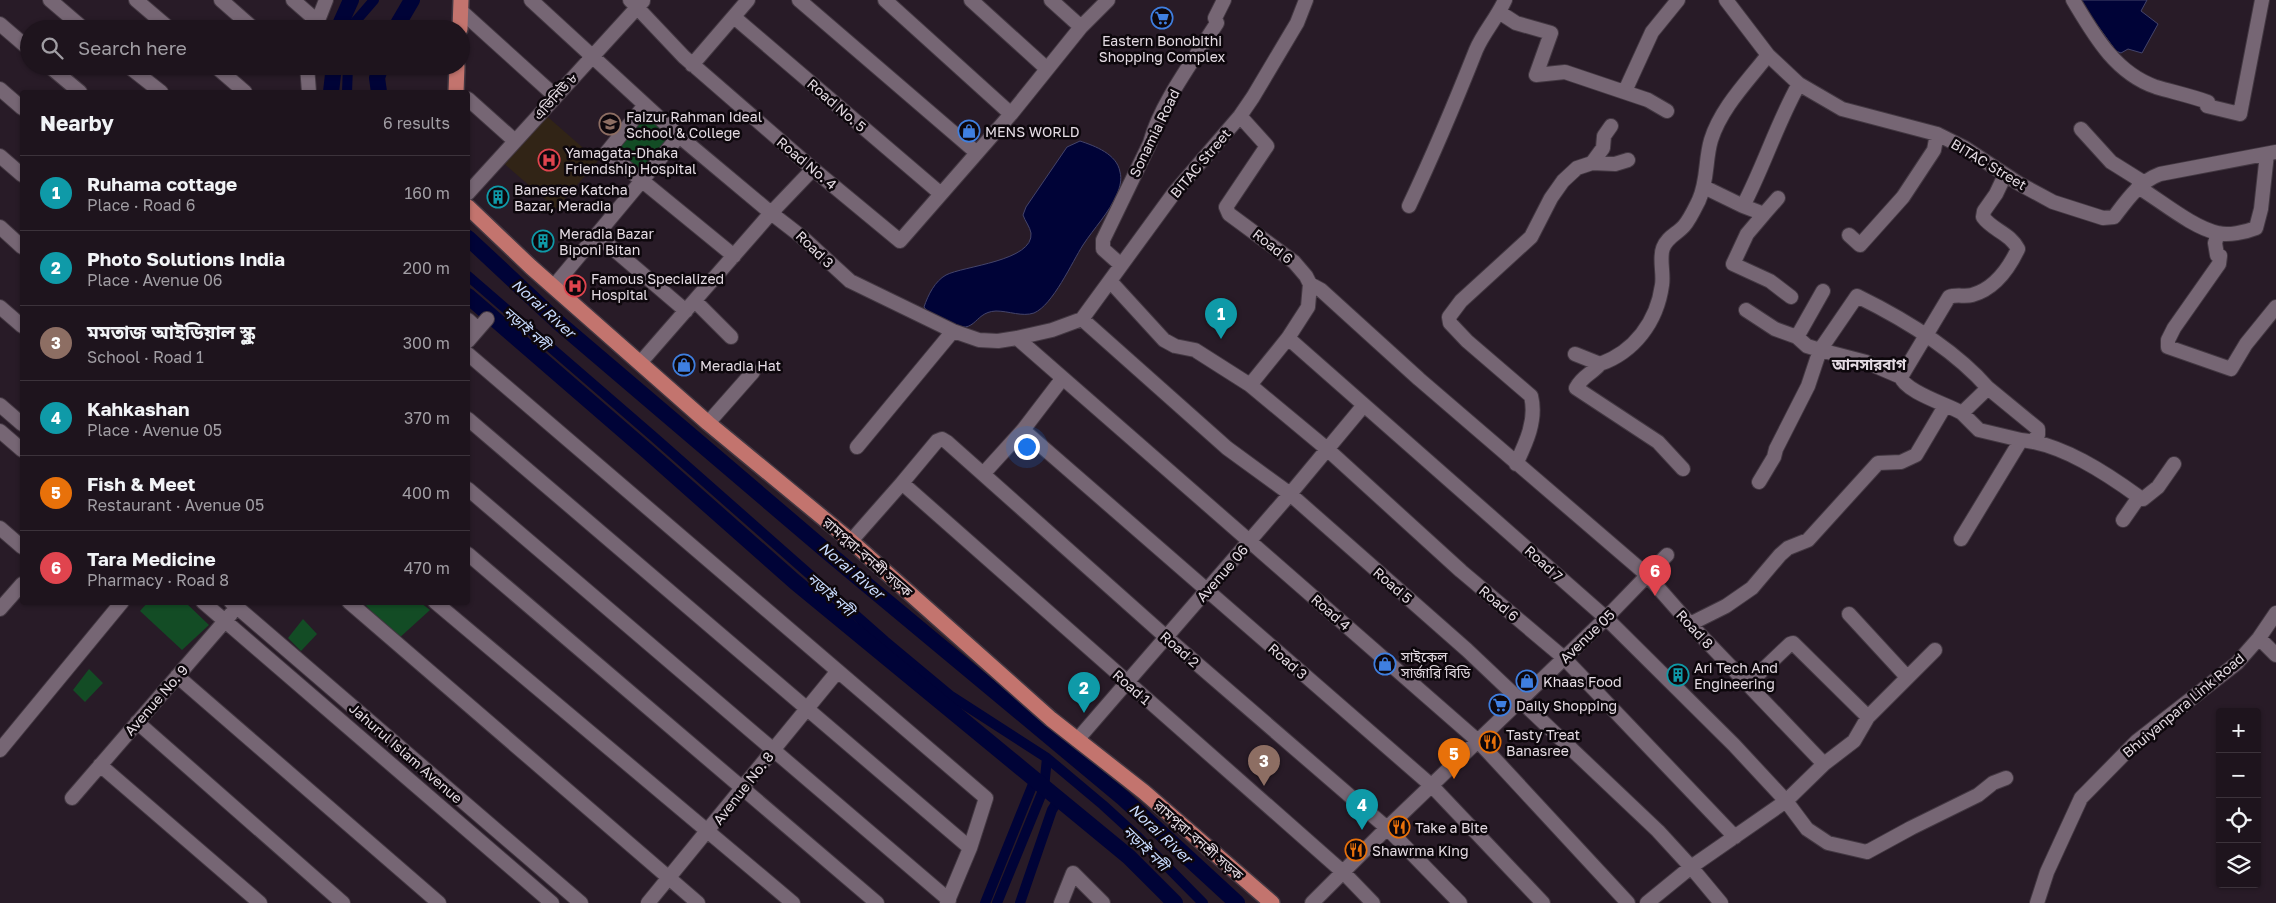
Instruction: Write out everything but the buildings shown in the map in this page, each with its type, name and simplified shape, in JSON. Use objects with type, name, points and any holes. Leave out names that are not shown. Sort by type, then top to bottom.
[{"type":"main road","points":[[460,20],[461,5]]},
{"type":"main road","points":[[457,75],[457,90]]},
{"type":"main road","name":"রামপুরা-বনশ্রী সড়ক","points":[[470,209],[708,423],[851,541],[1077,740],[1144,792],[1272,903]]},
{"type":"street","points":[[50,0],[73,20]]},
{"type":"street","points":[[136,0],[159,20]]},
{"type":"street","points":[[220,0],[243,20]]},
{"type":"street","points":[[293,0],[311,20]]},
{"type":"street","points":[[318,20],[326,0]]},
{"type":"street","name":"Road 3","points":[[530,0],[679,136],[802,237],[850,281],[953,331],[978,340],[998,341],[1017,338],[1052,330],[1082,319]]},
{"type":"street","points":[[692,65],[748,0]]},
{"type":"street","points":[[799,0],[977,153]]},
{"type":"street","points":[[886,0],[1011,114]]},
{"type":"street","points":[[971,0],[1046,68]]},
{"type":"street","points":[[1051,0],[1081,27]]},
{"type":"street","points":[[941,194],[1011,114],[1046,68],[1081,27],[1108,0]]},
{"type":"street","name":"Sonamia Road","points":[[1121,266],[1103,249],[1103,240],[1174,90],[1217,23],[1215,18],[1224,0]]},
{"type":"street","name":"BITAC Street","points":[[1082,319],[1174,193],[1240,116],[1297,23],[1306,0]]},
{"type":"street","points":[[1625,91],[1652,32],[1678,0]]},
{"type":"street","name":"BITAC Street","points":[[1726,0],[1768,56],[1799,84],[1842,109],[1937,134],[1965,148],[2053,202],[2108,219],[2114,217],[2140,185],[2160,174],[2271,153]]},
{"type":"street","points":[[2073,0],[2095,36],[2113,59],[2130,74],[2155,86],[2208,102],[2207,106],[2240,114],[2262,0]]},
{"type":"street","name":"এভিনিউ ৮","points":[[470,191],[591,57],[637,2]]},
{"type":"street","name":"Road No. 4","points":[[637,2],[692,65],[900,241],[941,194]]},
{"type":"street","points":[[461,5],[555,96]]},
{"type":"street","points":[[1409,206],[1431,162],[1440,135],[1470,68],[1476,48],[1502,6],[1516,23],[1550,34],[1536,76],[1565,72],[1625,91],[1648,100],[1667,111]]},
{"type":"street","name":"Road No. 5","points":[[734,16],[941,194]]},
{"type":"street","points":[[0,24],[20,41]]},
{"type":"street","points":[[1683,468],[1658,442],[1576,388],[1587,373],[1629,348],[1647,330],[1658,302],[1662,285],[1662,250],[1670,237],[1682,228],[1689,218],[1704,187],[1710,144],[1722,114],[1768,56]]},
{"type":"street","points":[[60,75],[78,90]]},
{"type":"street","points":[[139,75],[158,90]]},
{"type":"street","points":[[225,75],[243,90]]},
{"type":"street","points":[[305,75],[309,90]]},
{"type":"street","points":[[1743,206],[1765,154],[1799,84]]},
{"type":"street","points":[[0,89],[20,106]]},
{"type":"street","points":[[470,100],[515,141]]},
{"type":"street","points":[[645,105],[607,152],[734,256]]},
{"type":"street","name":"Road 6","points":[[1240,116],[1267,146],[1226,207],[1229,214],[1294,262],[1310,284]]},
{"type":"street","points":[[1592,163],[1603,148],[1604,136],[1610,126]]},
{"type":"street","points":[[2081,129],[2111,162],[2140,185],[2189,219],[2218,234],[2256,228],[2271,153]]},
{"type":"street","points":[[1849,235],[1860,245],[1890,212],[1903,197],[1934,150],[1937,134]]},
{"type":"street","points":[[554,286],[679,136]]},
{"type":"street","points":[[0,156],[20,173]]},
{"type":"street","points":[[1516,464],[1526,442],[1533,416],[1531,396],[1467,341],[1450,323],[1449,317],[1461,301],[1531,237],[1551,198],[1563,181],[1577,168],[1592,163],[1615,164],[1628,160]]},
{"type":"street","points":[[640,363],[771,213],[813,169]]},
{"type":"street","points":[[1901,377],[1950,296],[1971,296],[1982,292],[2006,271],[2014,258],[2018,249],[2015,244],[2008,236],[1983,217],[1984,211],[1996,194],[2005,174]]},
{"type":"street","points":[[1704,187],[1764,214]]},
{"type":"street","points":[[1778,198],[1747,234],[1733,264],[1770,281],[1791,297]]},
{"type":"street","points":[[0,227],[20,245]]},
{"type":"street","points":[[2218,234],[2215,248],[2217,255],[2220,256],[2219,264],[2174,328],[2168,340],[2168,346],[2231,369],[2246,344],[2276,307]]},
{"type":"street","points":[[597,235],[731,337]]},
{"type":"street","name":"Road 6","points":[[1110,281],[1164,340],[1175,346],[1194,350],[1250,384],[1327,449],[1461,571],[1564,658],[1735,837]]},
{"type":"street","points":[[1250,384],[1288,338],[1308,307],[1310,284]]},
{"type":"street","name":"Road 8","points":[[1310,284],[1321,290],[1516,464],[1647,575],[1690,624],[1823,762]]},
{"type":"street","points":[[1797,337],[1823,291]]},
{"type":"street","points":[[1759,482],[1774,457],[1776,449],[1808,386],[1820,350],[1857,296],[1900,318],[1956,355],[1988,388],[2038,429],[2038,435],[2027,440],[1961,539]]},
{"type":"street","points":[[0,307],[20,324]]},
{"type":"street","points":[[1746,310],[1774,330],[1797,337],[1807,346],[1866,362],[1901,377],[1902,381],[1911,388],[1962,413],[1979,430],[2054,447],[2111,476],[2144,499],[2158,487],[2174,464]]},
{"type":"street","name":"Road 5","points":[[1082,319],[1227,448],[1290,494],[1520,700],[1658,831],[1691,867],[1720,903]]},
{"type":"street","points":[[470,337],[477,322]]},
{"type":"street","points":[[856,447],[953,331]]},
{"type":"street","name":"Road 4","points":[[1017,338],[1062,380],[1250,540],[1478,741],[1628,903]]},
{"type":"street","name":"Road 7","points":[[1288,338],[1606,618],[1786,801],[1807,830],[1828,843],[1867,852],[1978,795],[1993,782],[2006,778]]},
{"type":"street","points":[[1575,354],[1600,364]]},
{"type":"street","points":[[470,356],[986,798],[970,848],[948,901],[470,491]]},
{"type":"street","points":[[708,423],[753,372]]},
{"type":"street","points":[[984,473],[1023,430],[1062,380]]},
{"type":"street","points":[[1962,413],[1988,388]]},
{"type":"street","points":[[0,405],[20,422]]},
{"type":"street","name":"Avenue 06","points":[[1077,740],[1290,494],[1364,405]]},
{"type":"street","points":[[1690,624],[1726,606],[1752,588],[1780,554],[1788,548],[1808,540],[1878,463],[1901,462],[1916,455],[1945,406]]},
{"type":"street","points":[[470,420],[806,710],[970,848]]},
{"type":"street","name":"Road 3","points":[[1023,430],[1432,786],[1543,903]]},
{"type":"street","points":[[0,431],[20,448]]},
{"type":"street","name":"Road 2","points":[[902,483],[937,441],[942,439],[984,473],[1166,637],[1387,828],[1460,903]]},
{"type":"street","points":[[851,541],[902,483]]},
{"type":"street","name":"Road 1","points":[[902,483],[1344,873],[1373,903]]},
{"type":"street","points":[[2123,520],[2139,497]]},
{"type":"street","points":[[0,528],[20,545]]},
{"type":"street","name":"Avenue 05","points":[[1312,903],[1387,828],[1606,618],[1667,555]]},
{"type":"street","points":[[470,556],[877,903]]},
{"type":"street","points":[[0,608],[20,586]]},
{"type":"street","points":[[0,750],[120,605]]},
{"type":"street","name":"Jahurul Islam Avenue","points":[[206,605],[552,903]]},
{"type":"street","name":"Avenue No. 9","points":[[72,798],[224,621],[235,605]]},
{"type":"street","name":"Jahurul Islam Avenue","points":[[237,605],[581,903]]},
{"type":"street","points":[[352,605],[698,903]]},
{"type":"street","points":[[439,605],[793,903]]},
{"type":"street","name":"Bhuiyanpara Link Road","points":[[2037,903],[2047,872],[2081,798],[2137,740],[2236,663],[2259,638],[2276,613]]},
{"type":"street","points":[[1849,614],[1907,677]]},
{"type":"street","points":[[2259,638],[2276,655]]},
{"type":"street","points":[[1748,684],[1793,643],[1868,717]]},
{"type":"street","points":[[1647,903],[1691,867],[1786,801],[1823,762],[1854,740],[1868,717],[1935,650]]},
{"type":"street","name":"Avenue No. 8","points":[[648,903],[708,833],[837,672]]},
{"type":"street","points":[[177,676],[439,903]]},
{"type":"street","points":[[137,722],[343,903]]},
{"type":"street","points":[[100,765],[260,903]]},
{"type":"street","points":[[1061,903],[1072,874],[1104,903]]},
{"type":"shaded area","points":[[2079,0],[2147,0],[2141,11],[2158,24],[2142,53],[2128,49],[2121,53],[2116,51]]},
{"type":"shaded area","name":"Yamagata-Dhaka Friendship Hospital","points":[[541,111],[598,161],[556,209],[499,159]]},
{"type":"shaded area","points":[[1080,141],[1092,145],[1115,160],[1120,172],[1120,183],[1110,208],[1083,245],[1062,282],[1048,301],[1034,313],[988,312],[968,326],[962,327],[942,320],[928,311],[924,307],[932,289],[946,275],[1010,256],[1021,250],[1029,242],[1030,228],[1023,215],[1026,207],[1067,147]]},
{"type":"green space","points":[[645,105],[679,136],[641,183],[603,151]]},
{"type":"green space","points":[[145,605],[188,605],[209,625],[182,650],[140,611]]},
{"type":"green space","points":[[366,605],[424,605],[430,610],[397,640]]},
{"type":"green space","points":[[303,619],[317,634],[301,651],[288,638]]},
{"type":"green space","points":[[89,669],[103,683],[85,702],[73,690]]},
{"type":"waterway","name":"Norai River","points":[[342,20],[351,0]]},
{"type":"waterway","name":"নড়াই নদী","points":[[357,20],[374,0]]},
{"type":"waterway","name":"Norai River","points":[[400,20],[412,0]]},
{"type":"waterway","name":"Norai River","points":[[331,90],[333,75]]},
{"type":"waterway","name":"নড়াই নদী","points":[[347,90],[348,75]]},
{"type":"waterway","name":"Norai River","points":[[378,75],[379,90]]},
{"type":"waterway","name":"Norai River","points":[[470,240],[559,323],[831,555],[1123,798],[1237,903]]},
{"type":"waterway","name":"নড়াই নদী","points":[[470,278],[885,641],[951,696],[1047,758],[1103,805],[1138,837],[1203,903]]},
{"type":"waterway","name":"Norai River","points":[[470,298],[795,582],[1129,857],[1175,903]]},
{"type":"waterway","points":[[997,903],[1044,788],[1047,758]]},
{"type":"waterway","name":"Norai River","points":[[985,903],[1035,779],[1059,799],[1052,810],[1020,903]]},
{"type":"place","name":"Eastern Bonobithi Shopping Complex","points":[[1162,18]]},
{"type":"place","name":"Faizur Rahman Ideal School & College","points":[[610,124]]},
{"type":"place","name":"MENS WORLD","points":[[969,131]]},
{"type":"place","name":"Yamagata-Dhaka Friendship Hospital","points":[[549,160]]},
{"type":"place","name":"Banesree Katcha Bazar, Meradia","points":[[498,197]]},
{"type":"place","name":"Meradia Bazar Biponi Bitan","points":[[543,241]]},
{"type":"place","name":"Famous Specialized Hospital","points":[[575,286]]},
{"type":"place","name":"Ruhama cottage","points":[[1221,339]]},
{"type":"place","name":"Meradia Hat","points":[[684,365]]},
{"type":"place","name":"Tara Medicine","points":[[1655,596]]},
{"type":"place","name":"সাইকেল সার্জারি বিডি","points":[[1385,664]]},
{"type":"place","name":"Ari Tech And Engineering","points":[[1678,675]]},
{"type":"place","name":"Khaas Food","points":[[1527,681]]},
{"type":"place","name":"Daily Shopping","points":[[1500,705]]},
{"type":"place","name":"Photo Solutions India","points":[[1084,713]]},
{"type":"place","name":"Tasty Treat Banasree","points":[[1490,742]]},
{"type":"place","name":"Fish & Meet","points":[[1454,779]]},
{"type":"place","name":"মমতাজ আইডিয়াল স্কুল","points":[[1264,786]]},
{"type":"place","name":"Take a Bite","points":[[1399,827]]},
{"type":"place","name":"Kahkashan","points":[[1362,830]]},
{"type":"place","name":"Shawrma King","points":[[1356,850]]},
{"type":"district","name":"আনসারবাগ","points":[[1869,364]]}]
